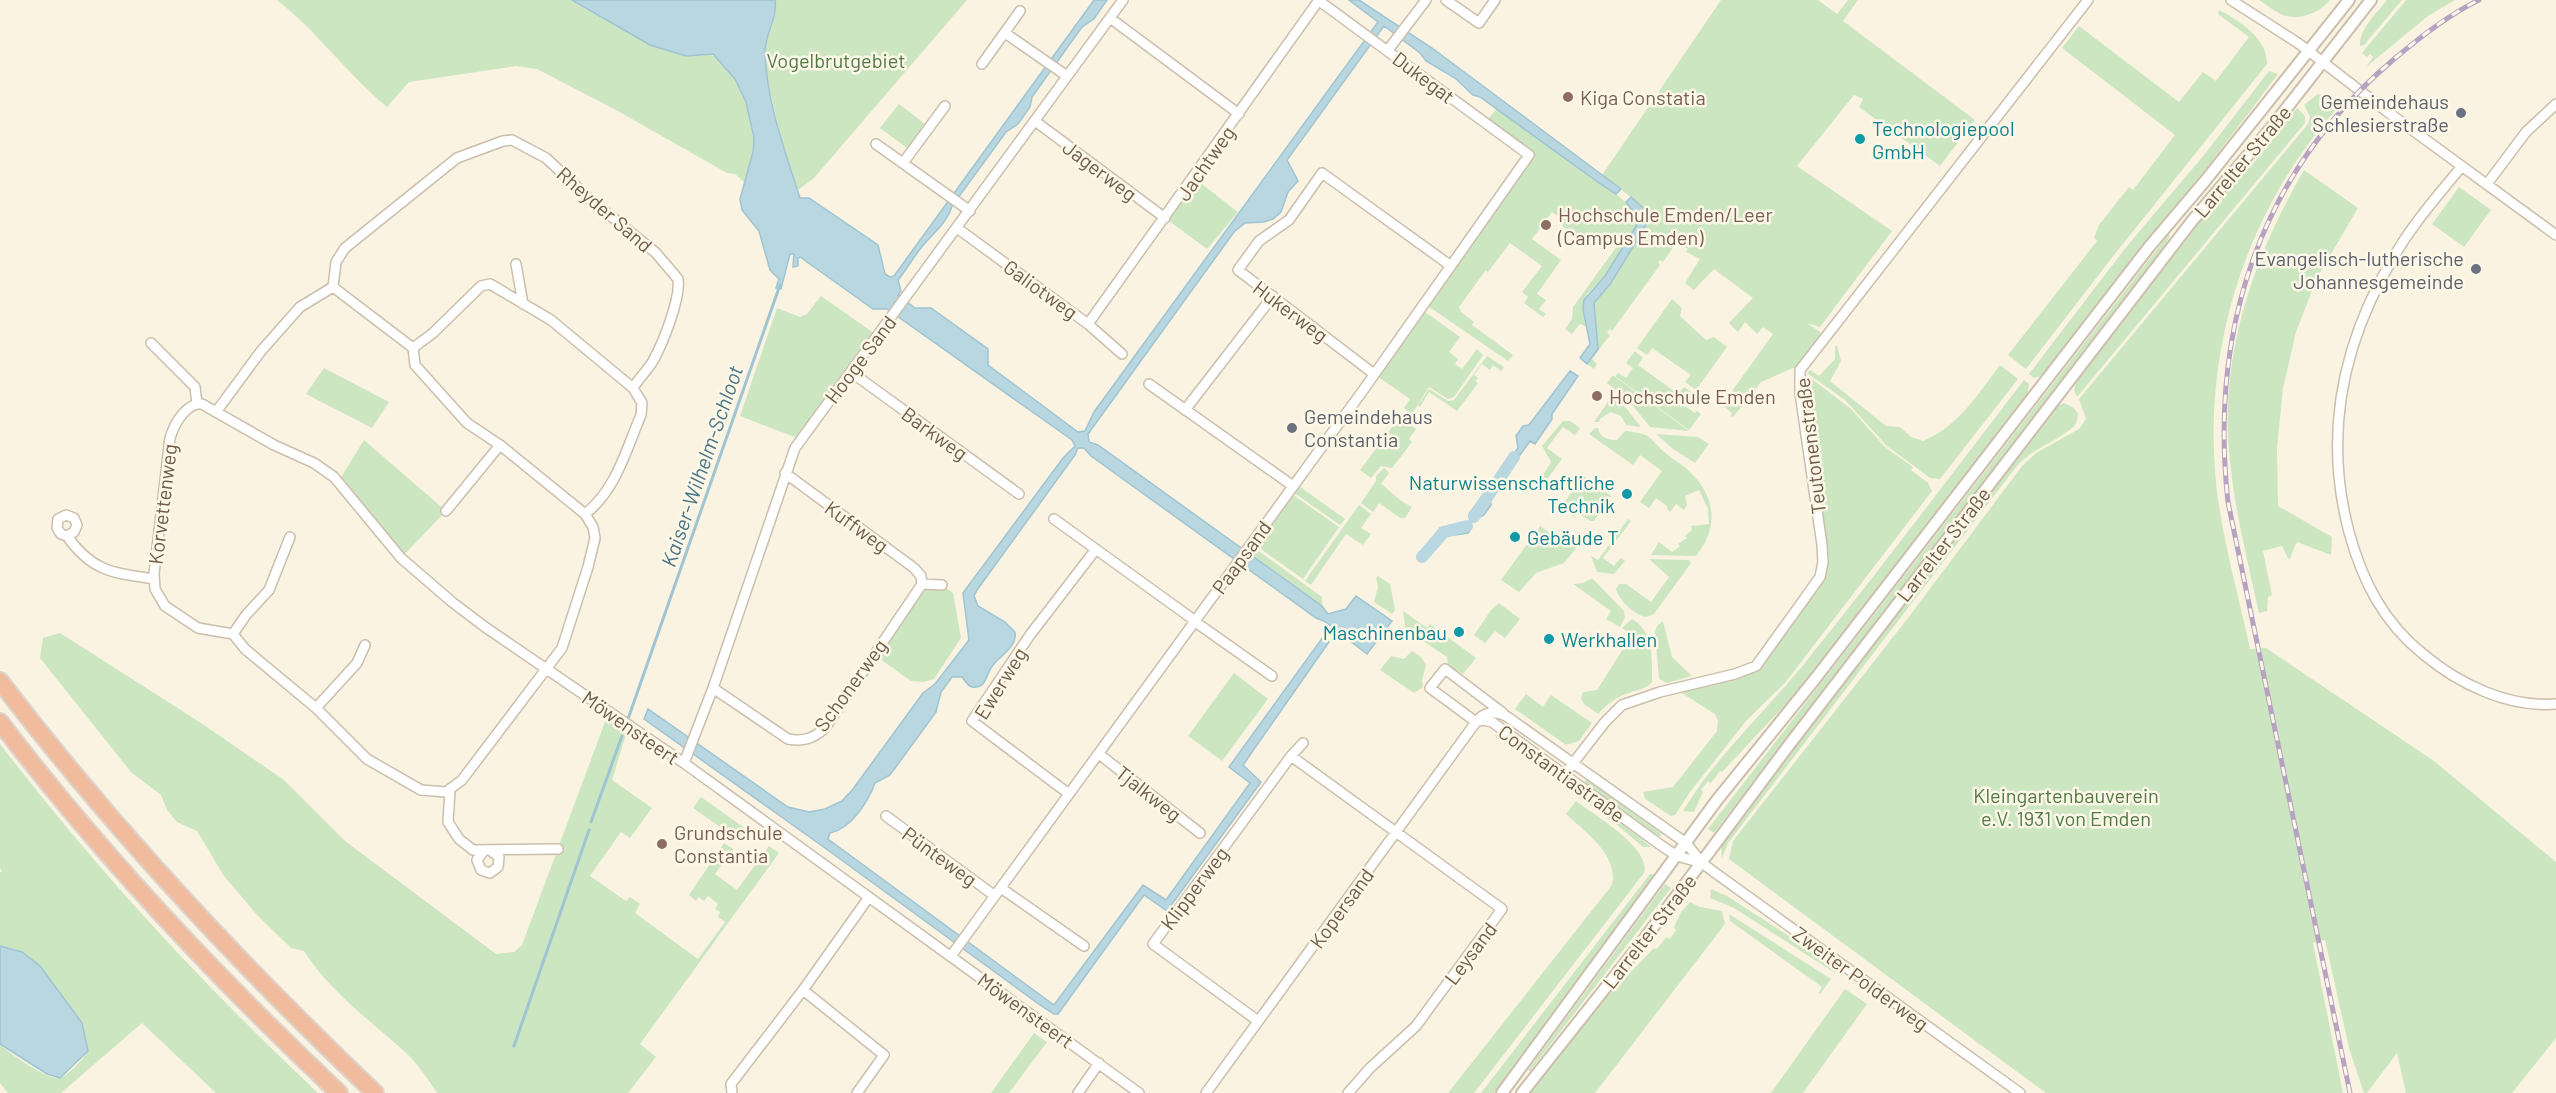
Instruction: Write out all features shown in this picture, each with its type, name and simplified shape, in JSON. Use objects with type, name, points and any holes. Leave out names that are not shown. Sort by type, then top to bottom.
[{"type":"highway","points":[[0,681],[71,771],[146,859],[277,999],[375,1093]]},
{"type":"highway","points":[[0,722],[91,834],[149,900],[266,1023],[339,1093]]},
{"type":"street","name":"Hooge Sand","points":[[685,758],[713,688],[785,473],[801,439],[892,318],[1123,0]]},
{"type":"street","points":[[1384,48],[1398,38],[1426,0]]},
{"type":"street","points":[[1446,0],[1479,23],[1496,0]]},
{"type":"street","name":"Teutonenstraße","points":[[1564,775],[1605,722],[1622,705],[1660,692],[1735,674],[1756,666],[1815,585],[1823,569],[1823,554],[1800,393],[1800,370],[2088,0]]},
{"type":"street","points":[[2231,0],[2316,57],[2556,235]]},
{"type":"street","name":"Larrelter Straße","points":[[1522,1093],[1645,938],[1789,745],[2192,221],[2316,57],[2349,0]]},
{"type":"street","name":"Larrelter Straße","points":[[1502,1093],[1731,783],[1822,671],[2143,254],[2316,57],[2371,0]]},
{"type":"street","name":"Dukegat","points":[[1321,1],[1529,155]]},
{"type":"street","name":"Jachtweg","points":[[1088,324],[1321,1]]},
{"type":"street","points":[[982,64],[1020,11]]},
{"type":"street","points":[[1110,18],[1239,114]]},
{"type":"street","points":[[1005,33],[1067,76]]},
{"type":"street","points":[[2487,184],[2526,132],[2556,104]]},
{"type":"street","points":[[903,163],[945,106]]},
{"type":"street","name":"Jagerweg","points":[[1035,121],[1165,218]]},
{"type":"street","name":"Rheyder Sand","points":[[333,287],[335,268],[340,253],[441,170],[461,156],[502,141],[514,140],[546,158],[596,205],[656,253],[678,279],[678,289],[662,342],[652,363],[633,388]]},
{"type":"street","points":[[876,144],[970,211]]},
{"type":"street","name":"Paapsand","points":[[951,956],[1374,374],[1529,155]]},
{"type":"street","points":[[2462,166],[2397,251],[2372,299],[2355,340],[2341,391],[2337,436],[2342,499],[2358,561],[2368,587],[2388,618],[2413,647],[2440,668],[2480,690],[2524,703],[2556,704]]},
{"type":"street","name":"Hukerweg","points":[[1374,374],[1238,270],[1259,241],[1289,220],[1322,173],[1451,266]]},
{"type":"street","name":"Galiotweg","points":[[957,228],[1088,324],[1122,354]]},
{"type":"street","points":[[516,264],[523,304]]},
{"type":"street","points":[[413,348],[433,333],[485,284],[492,285],[550,320],[633,388],[642,403],[640,415],[610,487],[598,503],[585,514]]},
{"type":"street","points":[[216,412],[261,351],[300,307],[333,287],[413,348],[415,365],[453,408],[480,433],[500,445],[585,514],[593,527],[595,538],[565,642],[462,780],[450,791],[437,793],[422,790],[371,761],[316,708],[245,649],[233,634],[246,615],[269,590],[290,537]]},
{"type":"street","points":[[1185,410],[1273,296]]},
{"type":"street","points":[[152,343],[195,387],[197,404]]},
{"type":"street","name":"Barkweg","points":[[851,372],[1019,494]]},
{"type":"street","points":[[1149,384],[1293,486]]},
{"type":"street","name":"Möwensteert","points":[[197,404],[202,404],[274,445],[314,463],[334,477],[401,558],[485,627],[685,758],[869,897],[1139,1093]]},
{"type":"street","name":"Korvettenweg","points":[[197,404],[190,407],[177,422],[170,438],[154,579],[158,597],[165,606],[198,628],[233,634]]},
{"type":"street","points":[[446,511],[500,445]]},
{"type":"street","name":"Kuffweg","points":[[785,473],[915,568],[921,576],[922,584]]},
{"type":"street","points":[[1054,519],[1272,676]]},
{"type":"street","name":"Korvettenweg","points":[[68,536],[75,547],[107,572],[154,579]]},
{"type":"street","name":"Ewerweg","points":[[1069,794],[972,721],[1030,635],[1096,549]]},
{"type":"street","points":[[922,584],[942,585]]},
{"type":"street","name":"Schonerweg","points":[[713,688],[788,739],[803,741],[811,738],[825,728],[922,584]]},
{"type":"street","points":[[316,708],[357,663],[365,645]]},
{"type":"street","points":[[1476,722],[1430,688],[1445,669],[1505,715]]},
{"type":"street","name":"Constantiastraße","points":[[1476,722],[1490,712],[1505,715],[1686,843]]},
{"type":"street","name":"Constantiastraße","points":[[1476,722],[1483,720],[1492,722],[1677,856]]},
{"type":"street","name":"Kopersand","points":[[1206,1093],[1476,722]]},
{"type":"street","name":"Klipperweg","points":[[1258,1022],[1153,944],[1291,756],[1303,743]]},
{"type":"street","name":"Tjalkweg","points":[[1099,754],[1200,833]]},
{"type":"street","points":[[1291,756],[1396,832]]},
{"type":"street","points":[[450,791],[448,822],[466,846],[487,851],[514,848],[558,849]]},
{"type":"street","name":"Pünteweg","points":[[886,816],[998,892],[1084,946]]},
{"type":"street","name":"Leysand","points":[[1348,1093],[1370,1068],[1416,1026],[1502,909],[1396,832]]},
{"type":"street","name":"Zweiter Polderweg","points":[[1686,843],[1702,862],[2020,1093]]},
{"type":"street","name":"Zweiter Polderweg","points":[[1677,856],[1702,862]]},
{"type":"street","points":[[732,1093],[731,1084],[803,990],[869,897]]},
{"type":"street","points":[[803,990],[885,1055],[857,1093]]},
{"type":"street","points":[[1078,1093],[1099,1063]]},
{"type":"green space","points":[[277,0],[572,0],[650,45],[717,56],[738,84],[750,115],[753,148],[744,182],[735,174],[727,173],[616,110],[537,69],[516,66],[409,82],[387,107],[292,12]]},
{"type":"green space","name":"Vogelbrutgebiet","points":[[775,0],[967,0],[814,178],[798,190],[783,146],[766,74],[765,46],[774,20]]},
{"type":"green space","points":[[1721,0],[1818,0],[1837,14],[1848,0],[1858,0],[1843,21],[1975,120],[1940,166],[1859,107],[1863,99],[1854,95],[1797,166],[1892,231],[1820,327],[1807,323],[1826,336],[1800,370],[1851,409],[1885,447],[1913,467],[1911,470],[1928,483],[1932,491],[1785,683],[1746,721],[1690,792],[1675,815],[1671,816],[1645,799],[1643,792],[1673,787],[1717,731],[1718,721],[1715,714],[1680,692],[1681,687],[1749,670],[1823,569],[1797,369],[1793,368],[1761,382],[1733,417],[1732,413],[1722,405],[1773,334],[1763,327],[1757,334],[1745,322],[1738,332],[1729,323],[1753,298],[1714,269],[1694,290],[1685,283],[1700,259],[1686,252],[1688,249],[1677,242],[1663,262],[1660,260],[1658,263],[1660,265],[1612,331],[1610,329],[1607,332],[1610,335],[1592,359],[1597,364],[1594,369],[1587,364],[1598,348],[1594,303],[1611,283],[1649,220],[1646,209],[1602,175]]},
{"type":"green space","points":[[2259,0],[2330,0],[2321,9],[2309,15],[2289,17],[2280,14]]},
{"type":"green space","points":[[2387,0],[2402,0],[2364,45],[2360,46],[2365,27]]},
{"type":"green space","points":[[2406,0],[2455,0],[2428,16],[2366,67],[2373,57],[2370,54],[2367,57],[2362,53]]},
{"type":"green space","points":[[2219,10],[2244,25],[2258,39],[2266,55],[2267,64],[2026,369],[2008,355],[2097,241],[2094,237],[2099,225],[2129,187],[2133,190],[2175,135],[2062,48],[2079,26],[2179,102],[2203,72],[2216,81],[2249,37],[2218,14]]},
{"type":"green space","points":[[2269,71],[2278,74],[2042,376],[2034,378],[2029,374],[2127,246],[2204,155]]},
{"type":"green space","name":"Kleingartenbauverein e.V. 1931 von Emden","points":[[2318,94],[2337,98],[2341,104],[2309,143],[2282,184],[2259,228],[2240,274],[2227,322],[2218,371],[2214,421],[2217,493],[2250,649],[2266,648],[2434,761],[2556,862],[2556,1038],[2512,1093],[2406,1093],[2397,1053],[2367,1093],[2364,1093],[2349,1048],[2325,940],[2313,943],[2343,1093],[2046,1093],[1729,859],[1733,841],[1908,618],[2022,466],[2036,453],[2079,429],[2086,419],[2079,399],[2308,124],[2310,117],[2304,105]]},
{"type":"green space","points":[[899,104],[925,124],[907,148],[880,128]]},
{"type":"green space","points":[[1497,108],[1621,198],[1633,210],[1638,222],[1605,276],[1587,294],[1583,309],[1587,327],[1580,324],[1572,334],[1565,329],[1572,319],[1573,307],[1620,242],[1607,233],[1597,247],[1562,226],[1565,221],[1552,212],[1532,239],[1561,260],[1537,294],[1546,300],[1539,309],[1546,314],[1543,317],[1524,303],[1528,297],[1522,292],[1542,266],[1510,243],[1488,272],[1486,270],[1459,307],[1461,312],[1474,322],[1472,325],[1513,355],[1508,361],[1425,304],[1529,156],[1485,123]]},
{"type":"green space","points":[[2297,108],[2305,116],[2305,123],[2077,397],[2074,390],[2076,382],[2211,208],[2258,158]]},
{"type":"green space","points":[[2304,170],[2358,208],[2317,278],[2296,332],[2283,388],[2277,448],[2278,506],[2332,537],[2331,555],[2297,542],[2289,560],[2282,546],[2263,551],[2272,595],[2268,597],[2267,611],[2259,613],[2232,480],[2228,423],[2229,384],[2243,310],[2255,274],[2269,238]]},
{"type":"green space","points":[[1194,178],[1238,212],[1207,249],[1165,218]]},
{"type":"green space","points":[[2459,187],[2491,210],[2464,247],[2432,224]]},
{"type":"green space","points":[[2169,234],[2165,245],[1714,833],[1708,829]]},
{"type":"green space","points":[[821,296],[878,336],[800,439],[740,416],[777,308],[800,317],[807,314]]},
{"type":"green space","points":[[1672,299],[1682,308],[1680,316],[1706,340],[1714,337],[1727,347],[1696,390],[1685,382],[1691,375],[1652,348],[1647,355],[1637,348]]},
{"type":"green space","points":[[1421,309],[1460,337],[1449,352],[1458,359],[1455,364],[1462,369],[1477,349],[1483,355],[1454,397],[1448,399],[1429,387],[1412,414],[1404,408],[1410,399],[1374,374]]},
{"type":"green space","points":[[1835,346],[1837,346],[1841,361],[1830,381],[1886,426],[1900,427],[1911,437],[1923,441],[1936,435],[1957,418],[2000,365],[2018,379],[1940,479],[1930,478],[1887,446],[1845,400],[1807,373],[1810,370],[1819,376],[1835,359]]},
{"type":"green space","points":[[1635,351],[1643,358],[1638,365],[1678,394],[1684,387],[1693,393],[1685,406],[1701,414],[1689,430],[1615,376],[1618,373],[1626,378],[1633,368],[1626,363]]},
{"type":"green space","points":[[1487,356],[1504,367],[1501,371],[1493,365],[1490,370],[1482,364],[1474,375],[1478,378],[1475,381],[1478,383],[1457,411],[1429,392],[1420,407],[1418,405],[1429,389],[1448,401],[1454,400]]},
{"type":"green space","points":[[324,368],[389,402],[372,428],[306,394]]},
{"type":"green space","points":[[1612,376],[1689,431],[1650,427],[1629,401],[1607,383]]},
{"type":"green space","points":[[2024,380],[2029,384],[2027,396],[1800,689],[1711,783],[1708,781],[1701,790],[1703,792],[1694,812],[1683,811],[1725,753],[1789,682],[1832,629]]},
{"type":"green space","points":[[1612,396],[1626,408],[1641,427],[1626,425],[1621,416],[1611,412],[1599,422],[1594,422]]},
{"type":"green space","points":[[2064,403],[2074,408],[2078,414],[2075,425],[2029,455],[2016,467],[1728,843],[1722,858],[1721,847],[1727,836],[2057,406]]},
{"type":"green space","points":[[1399,418],[1416,429],[1409,439],[1412,442],[1392,468],[1381,466],[1371,478],[1360,470]]},
{"type":"green space","points":[[1563,421],[1570,421],[1580,428],[1575,435],[1563,427],[1547,448],[1562,459],[1545,482],[1547,484],[1543,489],[1542,477],[1551,462],[1542,446]]},
{"type":"green space","points":[[1598,428],[1605,438],[1611,440],[1617,440],[1625,431],[1646,435],[1699,482],[1709,502],[1711,524],[1708,535],[1696,556],[1651,555],[1659,542],[1672,552],[1687,538],[1685,536],[1692,530],[1691,526],[1709,524],[1708,509],[1699,490],[1685,496],[1687,505],[1684,510],[1676,504],[1670,512],[1668,507],[1656,498],[1649,508],[1640,502],[1662,471],[1640,455],[1633,465],[1589,434]]},
{"type":"green space","points":[[1656,434],[1698,437],[1709,444],[1695,463],[1673,449]]},
{"type":"green space","points":[[364,440],[446,511],[401,558],[338,482]]},
{"type":"green space","points":[[1384,468],[1389,473],[1381,484],[1412,507],[1405,518],[1400,518],[1379,503],[1373,512],[1361,503],[1376,481],[1376,476]]},
{"type":"green space","points":[[1584,476],[1611,496],[1594,521],[1578,513],[1574,517],[1558,506],[1560,503],[1563,504]]},
{"type":"green space","points":[[1295,483],[1345,519],[1340,525],[1290,490]]},
{"type":"green space","points":[[1289,492],[1339,527],[1303,579],[1251,542]]},
{"type":"green space","points":[[1359,505],[1371,514],[1361,528],[1371,534],[1363,545],[1346,534],[1311,585],[1305,581]]},
{"type":"green space","points":[[1628,519],[1631,521],[1603,558],[1614,566],[1621,558],[1625,561],[1614,574],[1597,572],[1591,556],[1598,560]]},
{"type":"green space","points":[[1540,526],[1558,539],[1562,535],[1578,546],[1564,563],[1536,573],[1519,592],[1501,580]]},
{"type":"green space","points":[[1249,544],[1322,597],[1322,606],[1245,550]]},
{"type":"green space","points":[[1649,559],[1689,560],[1691,563],[1654,614],[1646,617],[1628,606],[1620,598],[1616,589],[1619,584],[1626,584],[1651,602],[1669,577]]},
{"type":"green space","points":[[1378,576],[1390,584],[1395,610],[1392,614],[1374,602]]},
{"type":"green space","points":[[1592,578],[1624,611],[1625,617],[1620,627],[1606,619],[1611,611],[1573,584],[1583,583]]},
{"type":"green space","points":[[922,584],[942,585],[953,593],[961,638],[934,679],[924,682],[911,681],[873,654]]},
{"type":"green space","points":[[1499,603],[1520,619],[1505,638],[1495,631],[1485,643],[1474,635],[1491,610]]},
{"type":"green space","points":[[1403,611],[1427,628],[1430,624],[1476,658],[1463,674],[1448,666],[1447,657],[1406,633]]},
{"type":"green space","points":[[1632,619],[1639,624],[1648,638],[1652,682],[1644,688],[1614,700],[1598,714],[1584,704],[1581,698],[1583,692],[1597,690],[1632,635],[1622,628]]},
{"type":"green space","points":[[1663,621],[1672,657],[1692,676],[1667,683],[1659,679],[1655,632],[1657,626]]},
{"type":"green space","points":[[60,633],[198,721],[284,780],[345,841],[496,954],[514,952],[522,945],[605,722],[606,709],[629,725],[612,780],[652,808],[630,838],[621,832],[590,876],[626,901],[630,897],[640,904],[635,913],[698,959],[725,922],[718,917],[720,912],[715,909],[718,904],[708,896],[704,901],[699,897],[696,901],[689,895],[724,843],[733,849],[715,874],[737,890],[769,846],[779,853],[640,1044],[656,1057],[628,1093],[437,1093],[410,1057],[326,980],[304,951],[291,948],[257,915],[224,876],[197,831],[177,822],[167,810],[161,795],[131,772],[40,658],[43,638]]},
{"type":"green space","points":[[1412,651],[1421,657],[1426,665],[1422,680],[1423,687],[1414,693],[1380,670],[1391,656],[1404,659]]},
{"type":"green space","points":[[1234,673],[1268,699],[1222,761],[1188,736]]},
{"type":"green space","points":[[1526,694],[1543,707],[1551,695],[1592,723],[1579,741],[1566,745],[1515,709]]},
{"type":"green space","points":[[1499,732],[1627,826],[1651,847],[1643,847],[1617,825],[1495,736]]},
{"type":"green space","points":[[0,744],[74,836],[152,925],[233,1010],[318,1093],[216,1093],[142,1023],[61,1093],[8,1093],[0,1083],[0,1045],[36,1070],[57,1078],[75,1067],[88,1050],[82,1023],[40,966],[15,949],[0,946],[0,873],[2,871],[0,868]]},
{"type":"green space","points":[[1586,779],[1662,834],[1659,837],[1585,783]]},
{"type":"green space","points":[[701,797],[753,834],[749,841],[733,830],[730,834],[693,808]]},
{"type":"green space","points":[[1576,801],[1608,823],[1631,843],[1644,863],[1644,873],[1474,1093],[1448,1093],[1612,885],[1613,874],[1606,854],[1591,836],[1566,814]]},
{"type":"green space","points":[[1650,874],[1654,874],[1652,880],[1494,1093],[1481,1093]]},
{"type":"green space","points":[[1665,884],[1671,888],[1530,1071],[1528,1070]]},
{"type":"green space","points":[[1711,889],[1727,896],[1832,964],[1836,969],[1835,973],[1734,908],[1710,898]]},
{"type":"green space","points":[[1690,902],[1700,907],[1722,911],[1725,924],[1595,1093],[1530,1093],[1595,1009],[1654,948],[1657,949],[1666,937],[1670,939],[1676,930],[1674,927],[1681,912]]},
{"type":"green space","points":[[1729,914],[1831,979],[1821,993],[1818,994],[1822,987],[1730,921]]},
{"type":"green space","points":[[1845,989],[1867,1004],[1803,1093],[1771,1093]]},
{"type":"green space","points":[[1034,1033],[1047,1042],[1009,1093],[991,1093]]},
{"type":"water","points":[[572,0],[775,0],[775,14],[765,47],[766,72],[778,127],[800,198],[809,198],[878,245],[885,274],[890,277],[894,276],[1094,0],[1107,0],[1094,19],[1082,27],[1032,97],[1030,107],[1018,124],[1006,132],[952,206],[945,220],[919,250],[898,280],[901,291],[898,295],[915,308],[931,308],[988,349],[988,365],[1078,432],[1085,431],[1094,412],[1378,22],[1349,0],[1359,0],[1432,48],[1621,189],[1616,194],[1599,183],[1480,97],[1473,95],[1455,78],[1426,61],[1420,53],[1384,26],[1287,160],[1298,181],[1288,192],[1281,212],[1273,219],[1264,222],[1245,223],[1234,232],[1088,434],[1089,442],[1098,445],[1322,606],[1328,614],[1346,609],[1356,596],[1392,621],[1367,654],[1091,456],[1084,448],[1078,448],[977,590],[974,596],[978,606],[1005,622],[1015,632],[1014,643],[994,664],[982,685],[972,687],[962,677],[952,677],[941,692],[936,712],[890,775],[875,783],[858,814],[845,826],[830,833],[828,839],[1054,1005],[1143,885],[1166,900],[1250,783],[1229,767],[1323,637],[1329,642],[1243,765],[1261,782],[1167,911],[1144,895],[1058,1014],[1040,1005],[644,719],[648,709],[788,807],[809,812],[825,809],[842,801],[923,693],[935,684],[969,640],[963,593],[1063,458],[1075,446],[1072,440],[887,309],[873,309],[800,257],[798,266],[793,267],[794,254],[790,254],[781,289],[776,288],[779,279],[770,270],[759,231],[742,210],[740,199],[753,152],[754,138],[746,102],[735,79],[713,54],[686,56],[650,45]]},
{"type":"water","points":[[1631,197],[1649,213],[1649,220],[1611,283],[1594,303],[1598,349],[1587,364],[1580,358],[1590,344],[1583,309],[1584,300],[1605,276],[1638,223],[1636,215],[1626,202]]},
{"type":"water","points":[[1570,371],[1578,376],[1552,414],[1552,419],[1535,444],[1530,441],[1520,455],[1515,452],[1518,448],[1516,436],[1523,426],[1529,425]]},
{"type":"water","points":[[1493,481],[1499,485],[1490,497],[1491,505],[1484,515],[1477,519],[1469,514]]},
{"type":"water","points":[[1463,523],[1471,529],[1468,533],[1441,537],[1432,550],[1426,546],[1440,528]]},
{"type":"water","points":[[0,946],[22,952],[40,966],[82,1023],[88,1051],[60,1078],[47,1074],[0,1044]]},
{"type":"waterway","name":"Kaiser-Wilhelm-Schloot","points":[[628,719],[780,285]]},
{"type":"waterway","points":[[1474,517],[1514,457]]},
{"type":"waterway","points":[[1422,557],[1444,532],[1467,526]]},
{"type":"waterway","name":"Kaiser-Wilhelm-Schloot","points":[[591,822],[622,736]]},
{"type":"waterway","name":"Kaiser-Wilhelm-Schloot","points":[[514,1046],[589,830]]},
{"type":"railway","points":[[2350,1093],[2228,502],[2224,438],[2227,376],[2237,317],[2253,259],[2277,205],[2308,153],[2347,105],[2393,60],[2434,27],[2479,0]]},
{"type":"place","name":"Kiga Constatia","points":[[1568,97]]},
{"type":"place","name":"Gemeindehaus Schlesierstraße","points":[[2461,113]]},
{"type":"place","name":"Technologiepool GmbH","points":[[1860,139]]},
{"type":"place","name":"Hochschule Emden/Leer (Campus Emden)","points":[[1546,225]]},
{"type":"place","name":"Evangelisch-lutherische Johannesgemeinde","points":[[2476,269]]},
{"type":"place","name":"Hochschule Emden","points":[[1597,396]]},
{"type":"place","name":"Gemeindehaus Constantia","points":[[1292,428]]},
{"type":"place","name":"Naturwissenschaftliche Technik","points":[[1627,494]]},
{"type":"place","name":"Gebäude T","points":[[1515,537]]},
{"type":"place","name":"Maschinenbau","points":[[1459,632]]},
{"type":"place","name":"Werkhallen","points":[[1549,639]]},
{"type":"place","name":"Grundschule Constantia","points":[[662,844]]}]
